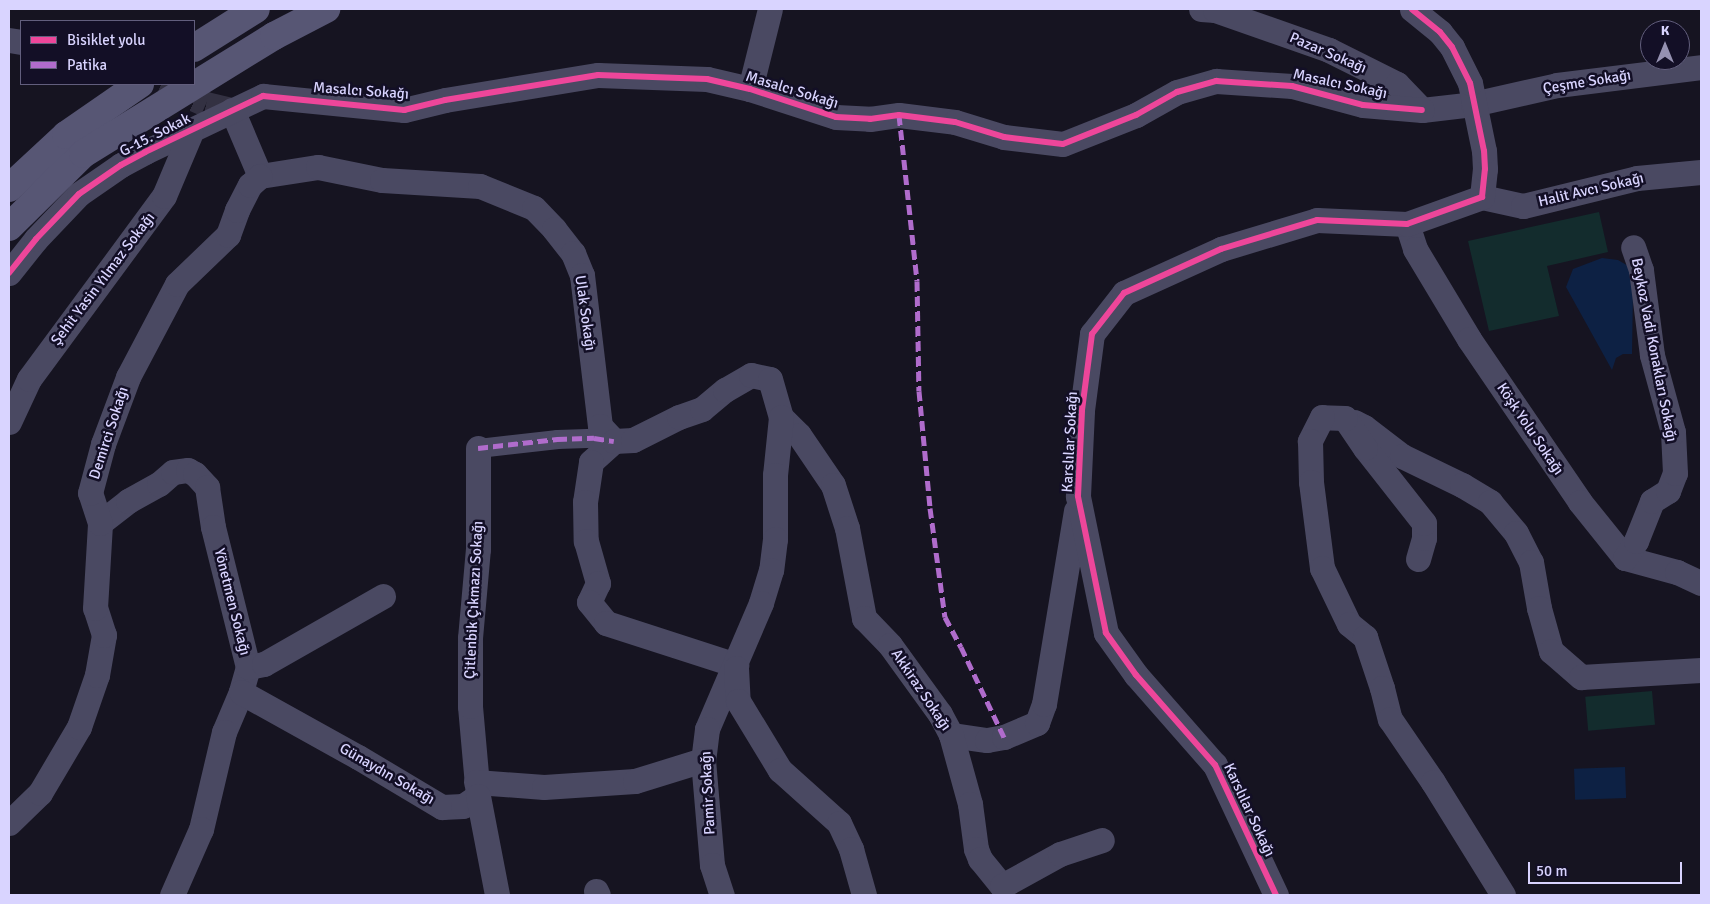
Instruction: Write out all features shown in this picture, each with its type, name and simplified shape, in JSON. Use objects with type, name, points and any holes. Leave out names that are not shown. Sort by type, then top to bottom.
[{"type":"main road","points":[[195,47],[256,9]]},
{"type":"main road","points":[[195,85],[274,36],[326,9]]},
{"type":"main road","points":[[9,188],[66,135],[139,85]]},
{"type":"main road","points":[[9,227],[83,154],[195,85]]},
{"type":"street","points":[[750,88],[770,9]]},
{"type":"street","name":"Pazar Sokağı","points":[[1201,9],[1214,10],[1329,50],[1397,84],[1422,110]]},
{"type":"street","points":[[1412,9],[1440,32],[1452,47],[1467,75],[1484,151],[1485,169],[1482,197]]},
{"type":"street","name":"Çeşme Sokağı","points":[[1473,104],[1557,85],[1701,67]]},
{"type":"street","name":"Masalcı Sokağı","points":[[232,110],[263,96],[404,110],[534,85],[598,75],[707,79],[750,88],[836,118],[870,118],[900,115],[955,122],[1004,137],[1063,144],[1136,115],[1177,92],[1216,81],[1292,86],[1363,105],[1422,110]]},
{"type":"street","points":[[1422,110],[1473,104]]},
{"type":"street","points":[[232,110],[260,176]]},
{"type":"street","name":"G-15. Sokak","points":[[9,273],[36,239],[79,194],[121,165],[232,110]]},
{"type":"street","name":"Şehit Yasin Yılmaz Sokağı","points":[[9,422],[29,379],[164,196],[190,132]]},
{"type":"street","name":"Ulak Sokağı","points":[[260,176],[318,167],[382,180],[480,186],[534,208],[573,253],[582,275],[600,426],[614,441]]},
{"type":"street","name":"Halit Avcı Sokağı","points":[[1482,197],[1523,206],[1637,178],[1701,172]]},
{"type":"street","name":"Demirci Sokağı","points":[[9,823],[40,793],[79,726],[97,675],[104,634],[96,608],[100,523],[90,493],[103,444],[128,377],[177,284],[228,235],[237,210],[250,185],[260,176]]},
{"type":"street","name":"Karslılar Sokağı","points":[[1276,895],[1214,765],[1136,675],[1106,633],[1078,496],[1082,410],[1092,334],[1124,293],[1221,249],[1317,220],[1407,224],[1482,197]]},
{"type":"street","name":"Köşk Yolu Sokağı","points":[[1407,224],[1415,249],[1469,339],[1580,502],[1625,558]]},
{"type":"street","name":"Beykoz Vadi Konakları Sokağı","points":[[1625,558],[1636,541],[1652,501],[1668,492],[1675,473],[1672,432],[1652,355],[1641,270],[1633,247]]},
{"type":"street","points":[[478,448],[557,439],[633,440],[679,416],[702,409],[725,390],[751,375],[770,379],[782,417]]},
{"type":"street","points":[[1503,895],[1434,782],[1390,719],[1365,637],[1349,624],[1322,568],[1311,482],[1310,441],[1322,416],[1345,418],[1364,428],[1402,456],[1462,485],[1490,502],[1516,533],[1531,562],[1539,608],[1551,651],[1581,678],[1701,670]]},
{"type":"street","name":"Akkiraz Sokağı","points":[[782,417],[799,435],[833,485],[847,528],[864,618],[890,645],[940,714],[951,735],[987,740],[1004,737],[1037,723],[1044,704],[1078,496]]},
{"type":"street","name":"Pamir Sokağı","points":[[722,895],[712,866],[703,760],[707,729],[736,665],[761,602],[771,570],[775,539],[775,475],[782,417]]},
{"type":"street","points":[[1345,418],[1365,448],[1424,523],[1424,538],[1418,559]]},
{"type":"street","points":[[614,441],[591,462],[586,502],[586,541],[598,583],[588,602],[606,623],[736,665],[738,701],[780,770],[839,823],[851,849],[864,895]]},
{"type":"street","name":"Çitlenbik Çıkmazı Sokağı","points":[[478,448],[478,549],[470,638],[470,706],[477,789],[496,895]]},
{"type":"street","name":"Yönetmen Sokağı","points":[[100,523],[128,501],[159,484],[173,472],[188,470],[195,474],[207,487],[213,527],[248,667],[241,692],[224,732],[201,829],[172,895]]},
{"type":"street","points":[[1625,558],[1678,572],[1701,583]]},
{"type":"street","points":[[248,667],[264,664],[383,596]]},
{"type":"street","name":"Günaydın Sokağı","points":[[241,692],[358,757],[442,807],[462,806],[477,789],[635,781],[703,760]]},
{"type":"street","points":[[951,735],[970,804],[976,850],[980,859],[1002,886],[1060,854],[1102,840]]},
{"type":"green space","points":[[1599,212],[1608,252],[1547,266],[1559,316],[1489,331],[1468,241]]},
{"type":"green space","points":[[1652,691],[1655,725],[1588,731],[1585,697]]},
{"type":"water","points":[[1602,258],[1618,260],[1630,267],[1633,290],[1632,354],[1623,354],[1616,358],[1612,370],[1566,287],[1573,269]]},
{"type":"water","points":[[1625,767],[1626,798],[1575,800],[1574,769]]},
{"type":"tunnel","points":[[163,85],[206,104],[232,110]]},
{"type":"marked path","points":[[899,115],[917,281],[919,391],[930,508],[945,617],[1004,737]]},
{"type":"marked path","points":[[478,448],[557,439],[594,438],[614,441]]},
{"type":"cycle path","points":[[1276,895],[1215,765],[1136,675],[1106,633],[1078,496],[1082,410],[1092,334],[1124,293],[1221,249],[1317,220],[1407,224],[1482,197],[1485,169],[1484,151],[1470,83],[1452,47],[1440,32],[1412,9]]},
{"type":"cycle path","points":[[9,273],[36,239],[79,194],[121,165],[145,152],[263,96],[404,110],[445,100],[598,75],[707,79],[750,89],[836,117],[870,119],[899,115],[955,122],[1004,137],[1063,144],[1136,115],[1177,92],[1216,81],[1292,86],[1363,105],[1422,110]]}]
